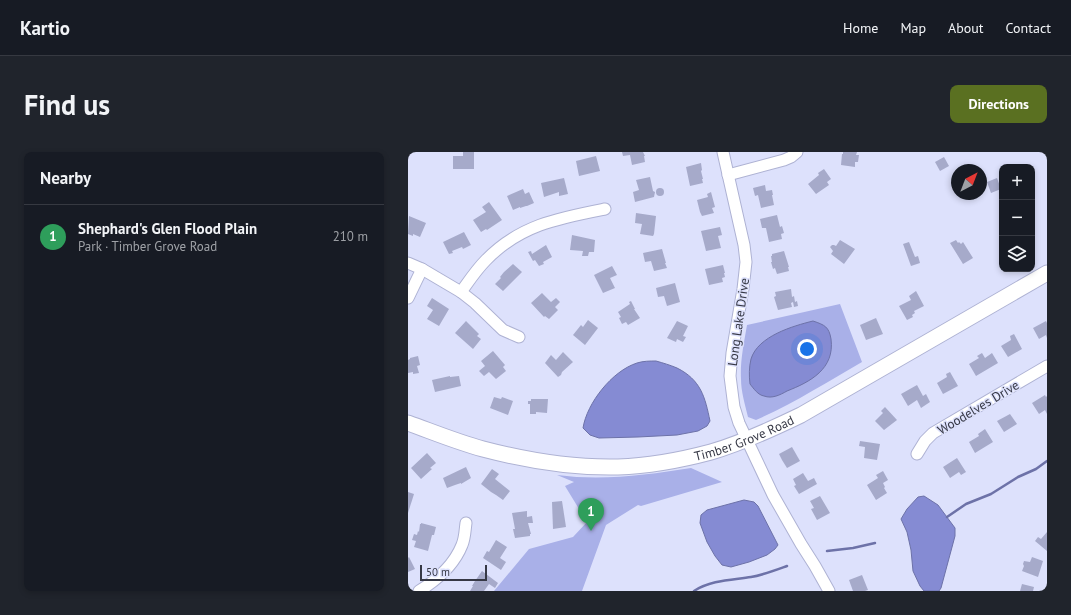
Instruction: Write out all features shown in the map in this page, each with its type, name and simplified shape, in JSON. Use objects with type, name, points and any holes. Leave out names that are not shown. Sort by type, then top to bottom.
[{"type":"street","name":"Long Lake Drive","points":[[723,152],[744,245],[746,262],[732,353],[730,376],[734,407],[746,440],[773,495],[829,591]]},
{"type":"street","points":[[728,175],[784,160],[797,152]]},
{"type":"street","points":[[461,292],[476,272],[490,257],[506,243],[520,234],[550,221],[605,209]]},
{"type":"street","points":[[408,263],[422,269],[461,292],[475,303],[503,330],[519,337]]},
{"type":"street","points":[[408,298],[422,269]]},
{"type":"street","name":"Timber Grove Road","points":[[408,423],[490,451],[552,462],[619,467],[683,459],[712,452],[746,440],[801,415],[1047,273]]},
{"type":"street","name":"Woodelves Drive","points":[[917,454],[925,441],[933,433],[1047,366]]},
{"type":"street","points":[[419,591],[438,578],[453,560],[462,545],[466,523]]},
{"type":"shaded area","points":[[840,304],[862,362],[770,414],[756,420],[748,417],[741,384],[742,352],[747,325]]},
{"type":"shaded area","points":[[813,321],[826,327],[830,335],[831,349],[829,359],[825,366],[812,379],[779,395],[767,397],[758,393],[750,384],[749,372],[750,362],[755,351],[768,338],[777,333]]},
{"type":"shaded area","points":[[656,361],[677,368],[692,378],[697,384],[704,397],[708,412],[710,421],[707,426],[698,431],[677,435],[599,438],[590,435],[583,428],[585,418],[595,399],[610,380],[628,367],[639,362]]},
{"type":"shaded area","points":[[691,468],[722,482],[641,506],[638,505],[606,525],[582,591],[494,591],[529,549],[573,537],[587,522],[565,486],[574,482],[557,475],[574,477],[608,477],[641,475]]},
{"type":"shaded area","points":[[924,496],[938,505],[955,528],[955,536],[939,591],[924,591],[920,586],[913,571],[911,550],[907,532],[901,519],[907,509],[918,497]]},
{"type":"shaded area","points":[[744,500],[754,502],[758,506],[778,545],[767,555],[749,562],[731,567],[722,565],[707,542],[700,523],[701,515],[707,510]]},
{"type":"building","points":[[463,152],[474,152],[474,169],[453,169],[453,156],[463,156]]},
{"type":"building","points":[[622,152],[643,152],[645,162],[632,165],[630,155],[623,156]]},
{"type":"building","points":[[843,152],[857,152],[856,155],[859,155],[858,162],[855,162],[855,167],[841,165]]},
{"type":"building","points":[[596,156],[600,171],[579,176],[576,161]]},
{"type":"building","points":[[944,157],[949,166],[940,171],[935,162]]},
{"type":"building","points":[[701,163],[703,183],[690,186],[686,167]]},
{"type":"building","points":[[824,169],[831,179],[827,182],[829,185],[816,194],[808,184]]},
{"type":"building","points":[[650,177],[653,191],[655,192],[654,197],[635,202],[633,192],[639,190],[636,180]]},
{"type":"building","points":[[564,178],[568,194],[559,196],[559,192],[544,197],[541,183]]},
{"type":"building","points":[[997,178],[999,190],[991,193],[987,182]]},
{"type":"building","points":[[765,185],[766,191],[772,190],[774,205],[761,208],[758,195],[755,196],[753,188]]},
{"type":"building","points":[[658,188],[662,188],[664,192],[662,196],[658,196],[656,194],[656,190]]},
{"type":"building","points":[[523,189],[525,194],[529,192],[534,203],[513,210],[507,196]]},
{"type":"building","points":[[711,192],[715,207],[712,208],[714,213],[702,216],[697,200],[708,197],[707,194]]},
{"type":"building","points":[[489,202],[502,220],[487,230],[486,229],[481,232],[473,220],[486,212],[482,207]]},
{"type":"building","points":[[636,213],[656,216],[653,236],[640,234],[642,224],[635,223]]},
{"type":"building","points":[[777,215],[780,227],[782,226],[784,233],[781,234],[782,239],[769,242],[766,228],[762,228],[760,219]]},
{"type":"building","points":[[409,216],[426,223],[420,237],[413,234],[413,236],[408,234]]},
{"type":"building","points":[[720,227],[722,235],[718,236],[721,248],[706,251],[701,231]]},
{"type":"building","points":[[464,232],[471,245],[463,249],[462,247],[452,251],[453,253],[449,254],[443,242]]},
{"type":"building","points":[[572,235],[595,240],[594,252],[589,252],[588,256],[582,256],[583,251],[570,250]]},
{"type":"building","points":[[840,240],[855,249],[844,264],[831,254],[833,251],[830,247],[832,245],[836,246]]},
{"type":"building","points":[[956,240],[961,244],[963,242],[973,258],[963,264],[950,243]]},
{"type":"building","points":[[909,242],[915,257],[918,256],[920,263],[911,266],[903,244]]},
{"type":"building","points":[[546,245],[552,257],[543,262],[544,264],[539,266],[535,260],[533,261],[528,252],[531,251],[532,254]]},
{"type":"building","points":[[662,249],[667,268],[654,271],[651,261],[645,262],[643,253]]},
{"type":"building","points":[[784,251],[789,271],[777,274],[775,268],[773,269],[771,256],[772,254]]},
{"type":"building","points":[[513,264],[522,272],[503,291],[495,284],[504,272]]},
{"type":"building","points":[[723,265],[725,277],[722,278],[723,282],[709,285],[705,269]]},
{"type":"building","points":[[612,266],[617,275],[610,278],[615,288],[603,293],[594,275]]},
{"type":"building","points":[[675,283],[680,302],[667,306],[664,296],[658,297],[656,288]]},
{"type":"building","points":[[791,289],[792,297],[794,296],[795,302],[797,301],[798,306],[794,307],[793,302],[791,303],[792,307],[778,310],[774,297],[776,296],[775,292]]},
{"type":"building","points":[[916,291],[924,306],[914,311],[915,313],[912,315],[913,317],[907,320],[899,306],[911,300],[909,296]]},
{"type":"building","points":[[542,293],[551,302],[556,298],[560,302],[555,307],[558,310],[549,319],[545,316],[544,317],[531,303]]},
{"type":"building","points":[[432,298],[449,309],[439,326],[427,319],[433,310],[427,306]]},
{"type":"building","points":[[631,301],[640,318],[628,325],[626,322],[622,324],[619,318],[621,317],[618,312],[630,304],[629,302]]},
{"type":"building","points":[[876,318],[883,334],[866,340],[860,325]]},
{"type":"building","points":[[588,320],[598,328],[585,345],[573,335],[581,325],[583,327]]},
{"type":"building","points":[[466,321],[479,334],[477,336],[481,339],[473,349],[455,333]]},
{"type":"building","points":[[677,321],[688,326],[683,336],[686,337],[683,342],[677,339],[676,342],[667,338]]},
{"type":"building","points":[[1046,321],[1047,338],[1046,335],[1039,339],[1033,328]]},
{"type":"building","points":[[1014,334],[1022,349],[1008,357],[1001,346],[1011,340],[1010,336]]},
{"type":"building","points":[[493,351],[505,365],[503,367],[506,371],[496,379],[489,372],[484,376],[479,371],[485,366],[481,361]]},
{"type":"building","points":[[563,352],[573,362],[558,377],[545,363],[551,355],[556,360]]},
{"type":"building","points":[[982,353],[985,358],[992,353],[998,363],[976,376],[969,364],[979,358],[977,356]]},
{"type":"building","points":[[418,356],[420,365],[417,366],[419,373],[408,373],[408,360]]},
{"type":"building","points":[[950,372],[958,386],[943,394],[937,383],[947,377],[946,374]]},
{"type":"building","points":[[450,376],[459,376],[461,386],[435,392],[432,380]]},
{"type":"building","points":[[917,385],[923,396],[926,394],[930,402],[921,408],[917,400],[908,406],[901,394]]},
{"type":"building","points":[[1045,395],[1046,397],[1047,396],[1047,414],[1045,410],[1039,414],[1032,403]]},
{"type":"building","points":[[494,397],[501,399],[502,397],[513,401],[508,415],[490,408]]},
{"type":"building","points":[[531,399],[548,399],[547,413],[536,412],[536,414],[530,414],[530,404],[528,404],[528,401],[531,401]]},
{"type":"building","points":[[885,407],[897,420],[884,430],[875,421],[883,413],[881,411]]},
{"type":"building","points":[[1010,414],[1017,424],[1004,432],[997,421]]},
{"type":"building","points":[[985,429],[993,442],[975,453],[969,442],[979,436],[978,434]]},
{"type":"building","points":[[860,441],[880,444],[877,460],[864,458],[865,447],[859,446]]},
{"type":"building","points":[[792,447],[800,461],[787,468],[779,454]]},
{"type":"building","points":[[427,453],[436,463],[421,479],[411,468]]},
{"type":"building","points":[[957,458],[966,472],[961,475],[959,472],[950,478],[943,467]]},
{"type":"building","points":[[466,467],[471,478],[461,484],[447,488],[443,478]]},
{"type":"building","points":[[492,469],[499,474],[495,479],[510,491],[503,500],[481,484]]},
{"type":"building","points":[[883,471],[888,480],[883,483],[887,493],[876,500],[867,485],[878,478],[876,475]]},
{"type":"building","points":[[803,473],[808,481],[814,478],[817,484],[799,494],[794,486],[796,485],[793,479]]},
{"type":"building","points":[[408,492],[414,494],[408,513]]},
{"type":"building","points":[[820,496],[830,513],[817,520],[811,509],[814,508],[810,501]]},
{"type":"building","points":[[562,501],[566,527],[553,529],[552,502]]},
{"type":"building","points":[[527,511],[527,517],[532,516],[533,523],[528,523],[531,534],[530,536],[515,538],[512,513]]},
{"type":"building","points":[[421,523],[436,527],[434,535],[432,535],[428,551],[414,547],[416,541],[412,540],[414,534],[417,535],[418,531],[419,532]]},
{"type":"building","points":[[1047,532],[1047,551],[1035,541],[1038,537],[1041,539]]},
{"type":"building","points":[[496,540],[507,547],[500,558],[506,562],[501,570],[483,558],[487,551],[489,552]]},
{"type":"building","points":[[409,557],[415,569],[408,572],[408,558]]},
{"type":"building","points":[[1032,557],[1043,561],[1038,577],[1022,571],[1024,561],[1030,562]]},
{"type":"building","points":[[482,571],[498,583],[495,588],[489,584],[484,591],[470,591],[475,581]]},
{"type":"building","points":[[862,575],[868,590],[853,591],[849,580]]},
{"type":"building","points":[[1022,584],[1034,587],[1033,591],[1020,591]]},
{"type":"waterway","points":[[947,517],[966,504],[991,494],[1018,477],[1036,469],[1047,461]]},
{"type":"waterway","points":[[827,551],[853,548],[875,543]]},
{"type":"waterway","points":[[694,591],[714,583],[756,576],[787,566]]},
{"type":"place","name":"Shephard's Glen Flood Plain","points":[[591,531]]}]
